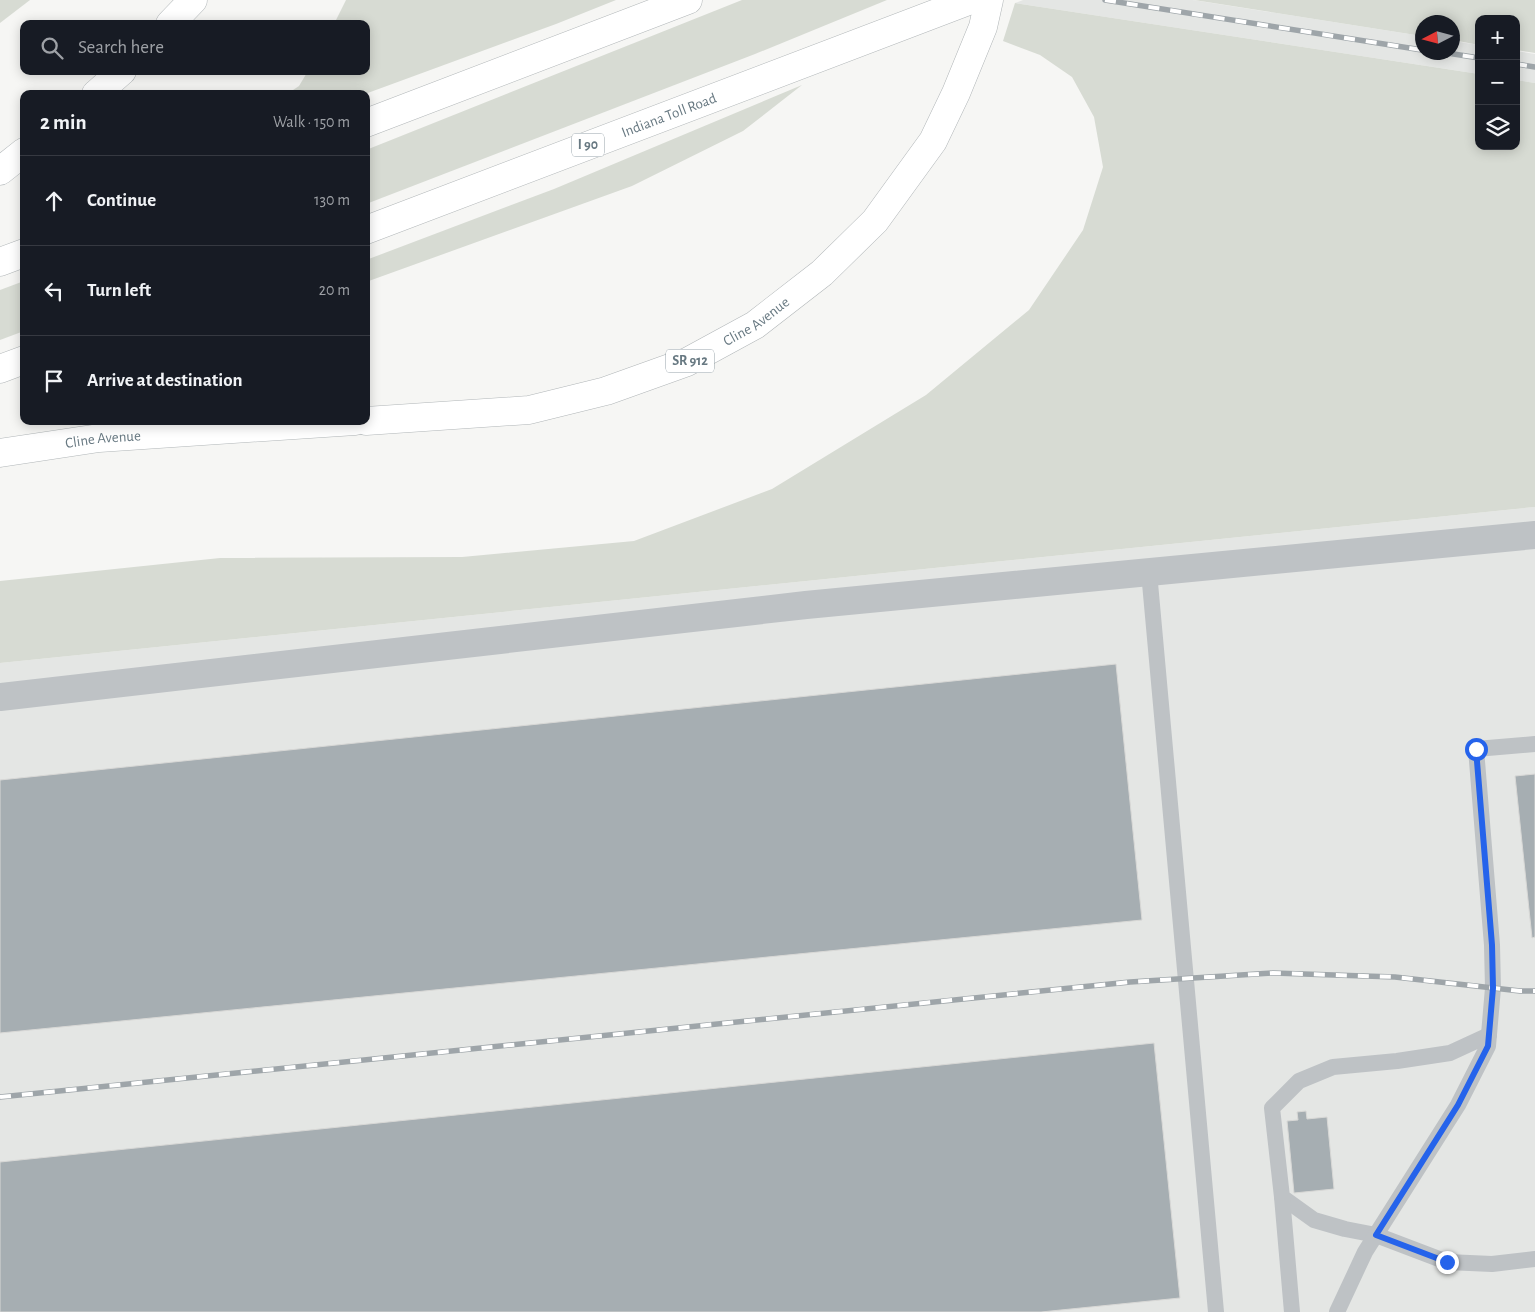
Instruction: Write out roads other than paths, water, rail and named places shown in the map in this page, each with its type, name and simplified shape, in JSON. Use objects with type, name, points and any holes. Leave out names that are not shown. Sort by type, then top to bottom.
[{"type":"highway","points":[[174,20],[193,0]]},
{"type":"highway","points":[[370,121],[688,0]]},
{"type":"highway","name":"Indiana Toll Road","points":[[370,228],[971,0]]},
{"type":"highway","name":"Cline Avenue","points":[[370,420],[528,410],[606,391],[687,362],[755,325],[822,274],[875,220],[933,141],[970,60],[989,0]]},
{"type":"highway","points":[[101,90],[117,75]]},
{"type":"highway","points":[[0,171],[20,155]]},
{"type":"highway","points":[[0,262],[20,254]]},
{"type":"highway","points":[[0,370],[20,362]]},
{"type":"highway","name":"Cline Avenue","points":[[0,453],[99,438],[295,425]]},
{"type":"street","points":[[0,697],[806,605],[1535,535]]},
{"type":"lane","points":[[1149,572],[1216,1312]]},
{"type":"lane","points":[[1336,1312],[1365,1252],[1458,1105],[1488,1046],[1493,988],[1492,945],[1476,749],[1535,744]]},
{"type":"lane","points":[[1292,1312],[1272,1108],[1299,1081],[1333,1067],[1397,1061],[1450,1053],[1489,1035]]},
{"type":"lane","points":[[1282,1197],[1314,1220],[1376,1235],[1447,1262],[1492,1264],[1535,1259]]},
{"type":"railway","points":[[1105,0],[1415,49]]},
{"type":"railway","points":[[1460,55],[1475,57]]},
{"type":"railway","points":[[1520,65],[1535,67]]},
{"type":"railway","points":[[0,1097],[1130,982],[1273,973],[1395,977],[1535,991]]}]
